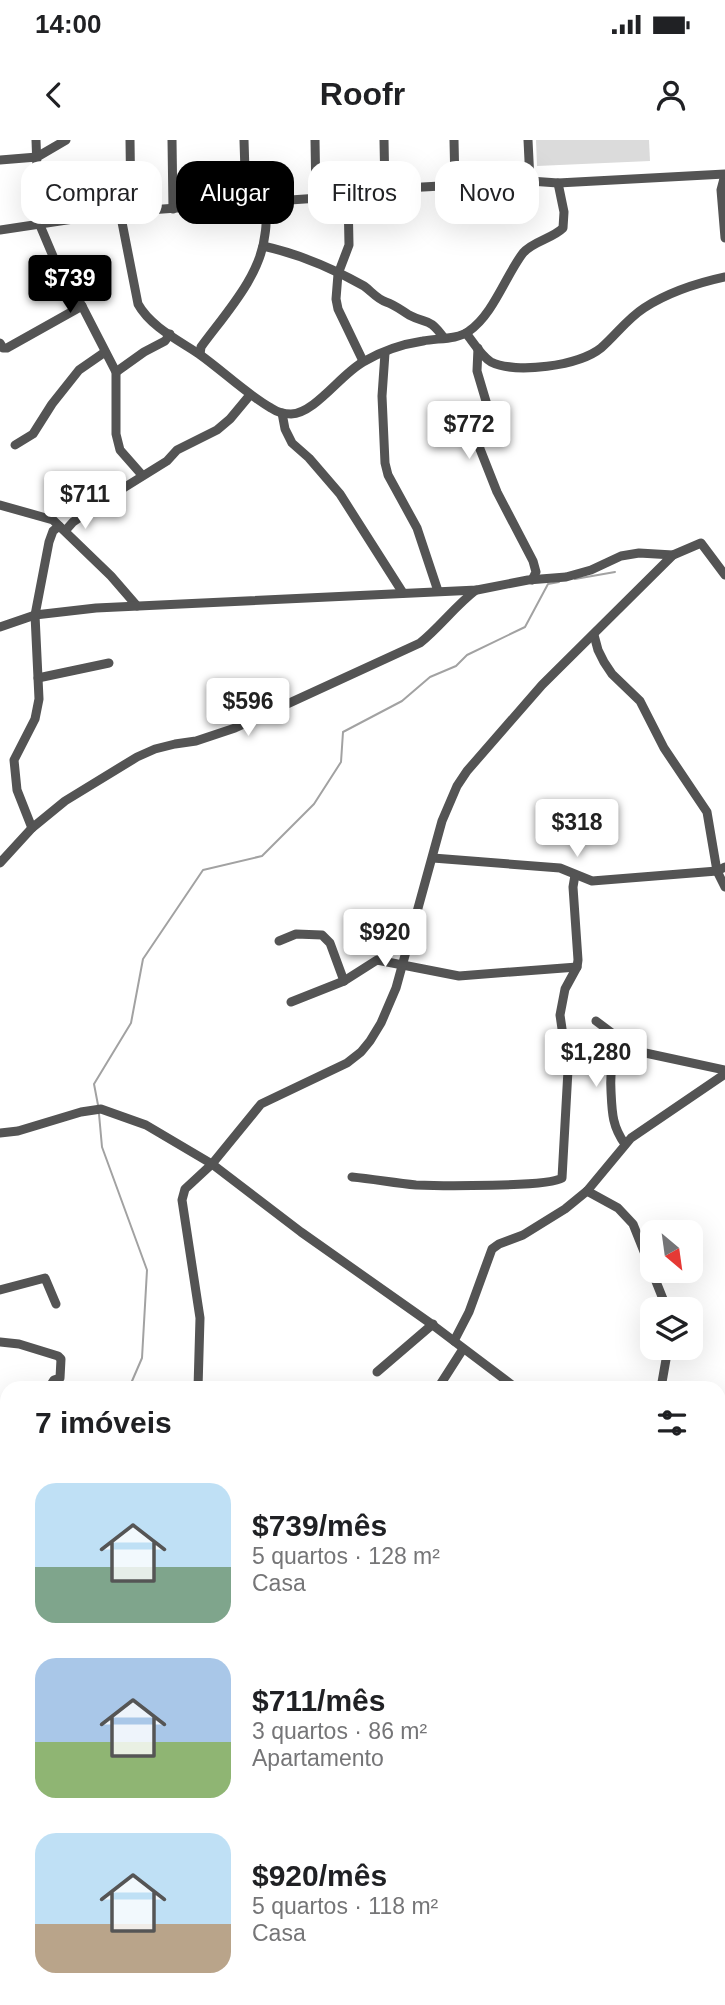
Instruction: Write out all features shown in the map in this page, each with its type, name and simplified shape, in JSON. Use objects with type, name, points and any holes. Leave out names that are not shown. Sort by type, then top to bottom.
[{"type":"street","points":[[36,140],[37,161]]},
{"type":"street","points":[[0,160],[37,156],[66,140]]},
{"type":"street","points":[[130,140],[130,161]]},
{"type":"street","points":[[172,140],[173,209]]},
{"type":"street","points":[[244,140],[245,161]]},
{"type":"street","points":[[315,140],[315,161]]},
{"type":"street","points":[[384,140],[384,161]]},
{"type":"street","points":[[454,140],[454,161]]},
{"type":"street","points":[[528,140],[529,161]]},
{"type":"street","points":[[539,182],[725,175],[721,190],[725,238]]},
{"type":"street","points":[[122,224],[138,304],[144,313],[272,410],[298,413],[307,410],[341,377],[363,362],[419,341],[466,333],[485,313],[525,251],[563,228],[564,212],[558,183]]},
{"type":"street","points":[[162,210],[176,209]]},
{"type":"street","points":[[0,230],[33,224]]},
{"type":"street","points":[[39,224],[58,268],[82,306],[116,372],[116,433],[121,450],[142,475]]},
{"type":"street","points":[[200,355],[201,347],[250,277],[263,246],[264,224]]},
{"type":"street","points":[[349,224],[349,245],[338,274],[335,299],[363,362]]},
{"type":"street","points":[[263,246],[304,257],[363,286],[410,315],[429,321],[444,338]]},
{"type":"street","points":[[466,333],[492,362],[510,367],[552,365],[585,357],[601,348],[622,325],[665,295],[725,277]]},
{"type":"street","points":[[0,343],[3,348],[7,348],[82,306]]},
{"type":"street","points":[[116,372],[165,341],[170,334]]},
{"type":"street","points":[[478,348],[477,371],[488,408],[478,442],[498,492],[533,561],[536,572],[532,580]]},
{"type":"street","points":[[15,445],[33,435],[47,411],[79,370],[105,352]]},
{"type":"street","points":[[385,353],[382,397],[385,463],[388,475],[417,528],[438,592]]},
{"type":"street","points":[[33,828],[17,790],[14,760],[34,719],[39,699],[35,615],[53,531],[73,522],[167,461],[177,450],[217,430],[250,395]]},
{"type":"street","points":[[282,413],[285,429],[292,443],[340,494],[403,593]]},
{"type":"street","points":[[0,505],[59,526],[111,576],[137,606]]},
{"type":"street","points":[[59,526],[73,522]]},
{"type":"street","points":[[198,1381],[200,1318],[182,1194],[185,1189],[212,1164],[261,1104],[347,1063],[361,1052],[382,1023],[396,988],[448,806],[467,771],[542,685],[673,555],[701,543],[725,575]]},
{"type":"street","points":[[0,627],[35,615],[137,606],[477,590],[580,574],[630,554],[673,555]]},
{"type":"street","points":[[0,863],[33,828],[65,801],[137,757],[155,749],[196,741],[235,728],[420,643],[459,603],[477,590]]},
{"type":"street","points":[[594,635],[604,662],[612,674],[640,701],[664,748],[707,812],[725,887]]},
{"type":"street","points":[[38,678],[109,663]]},
{"type":"street","points":[[433,858],[560,869],[592,881],[721,869]]},
{"type":"street","points":[[352,1177],[415,1185],[526,1184],[560,1180],[563,1174],[562,1140],[568,1070],[560,1015],[565,989],[577,967],[573,887],[575,875]]},
{"type":"street","points":[[279,942],[296,934],[315,933],[327,937],[344,981]]},
{"type":"street","points":[[291,1002],[344,981],[377,960],[459,976],[577,967]]},
{"type":"street","points":[[596,1021],[631,1049],[725,1072]]},
{"type":"street","points":[[625,1144],[616,1133],[611,1117],[610,1071],[617,1057],[631,1049]]},
{"type":"street","points":[[454,1341],[469,1312],[492,1249],[523,1235],[565,1209],[587,1191],[625,1144],[643,1128],[725,1072]]},
{"type":"street","points":[[0,1133],[18,1131],[81,1112],[101,1110],[146,1125],[212,1164],[301,1232],[433,1324],[506,1381]]},
{"type":"street","points":[[587,1191],[618,1208],[633,1224],[662,1297]]},
{"type":"street","points":[[0,1290],[45,1278],[56,1304]]},
{"type":"street","points":[[377,1372],[433,1324]]},
{"type":"street","points":[[0,1342],[19,1344],[58,1356],[61,1359],[60,1378],[53,1381]]},
{"type":"street","points":[[442,1381],[463,1349]]},
{"type":"street","points":[[662,1381],[666,1360]]},
{"type":"shaded area","points":[[536,140],[649,140],[650,161],[539,166]]},
{"type":"waterway","points":[[575,579],[615,572]]},
{"type":"waterway","points":[[98,1105],[94,1084],[131,1023],[143,959],[203,870],[262,856],[314,804],[341,762],[343,732],[402,701],[430,677],[456,666],[467,655],[525,627],[548,584],[559,582]]},
{"type":"waterway","points":[[99,1114],[102,1147],[147,1270],[142,1358],[132,1381]]}]
